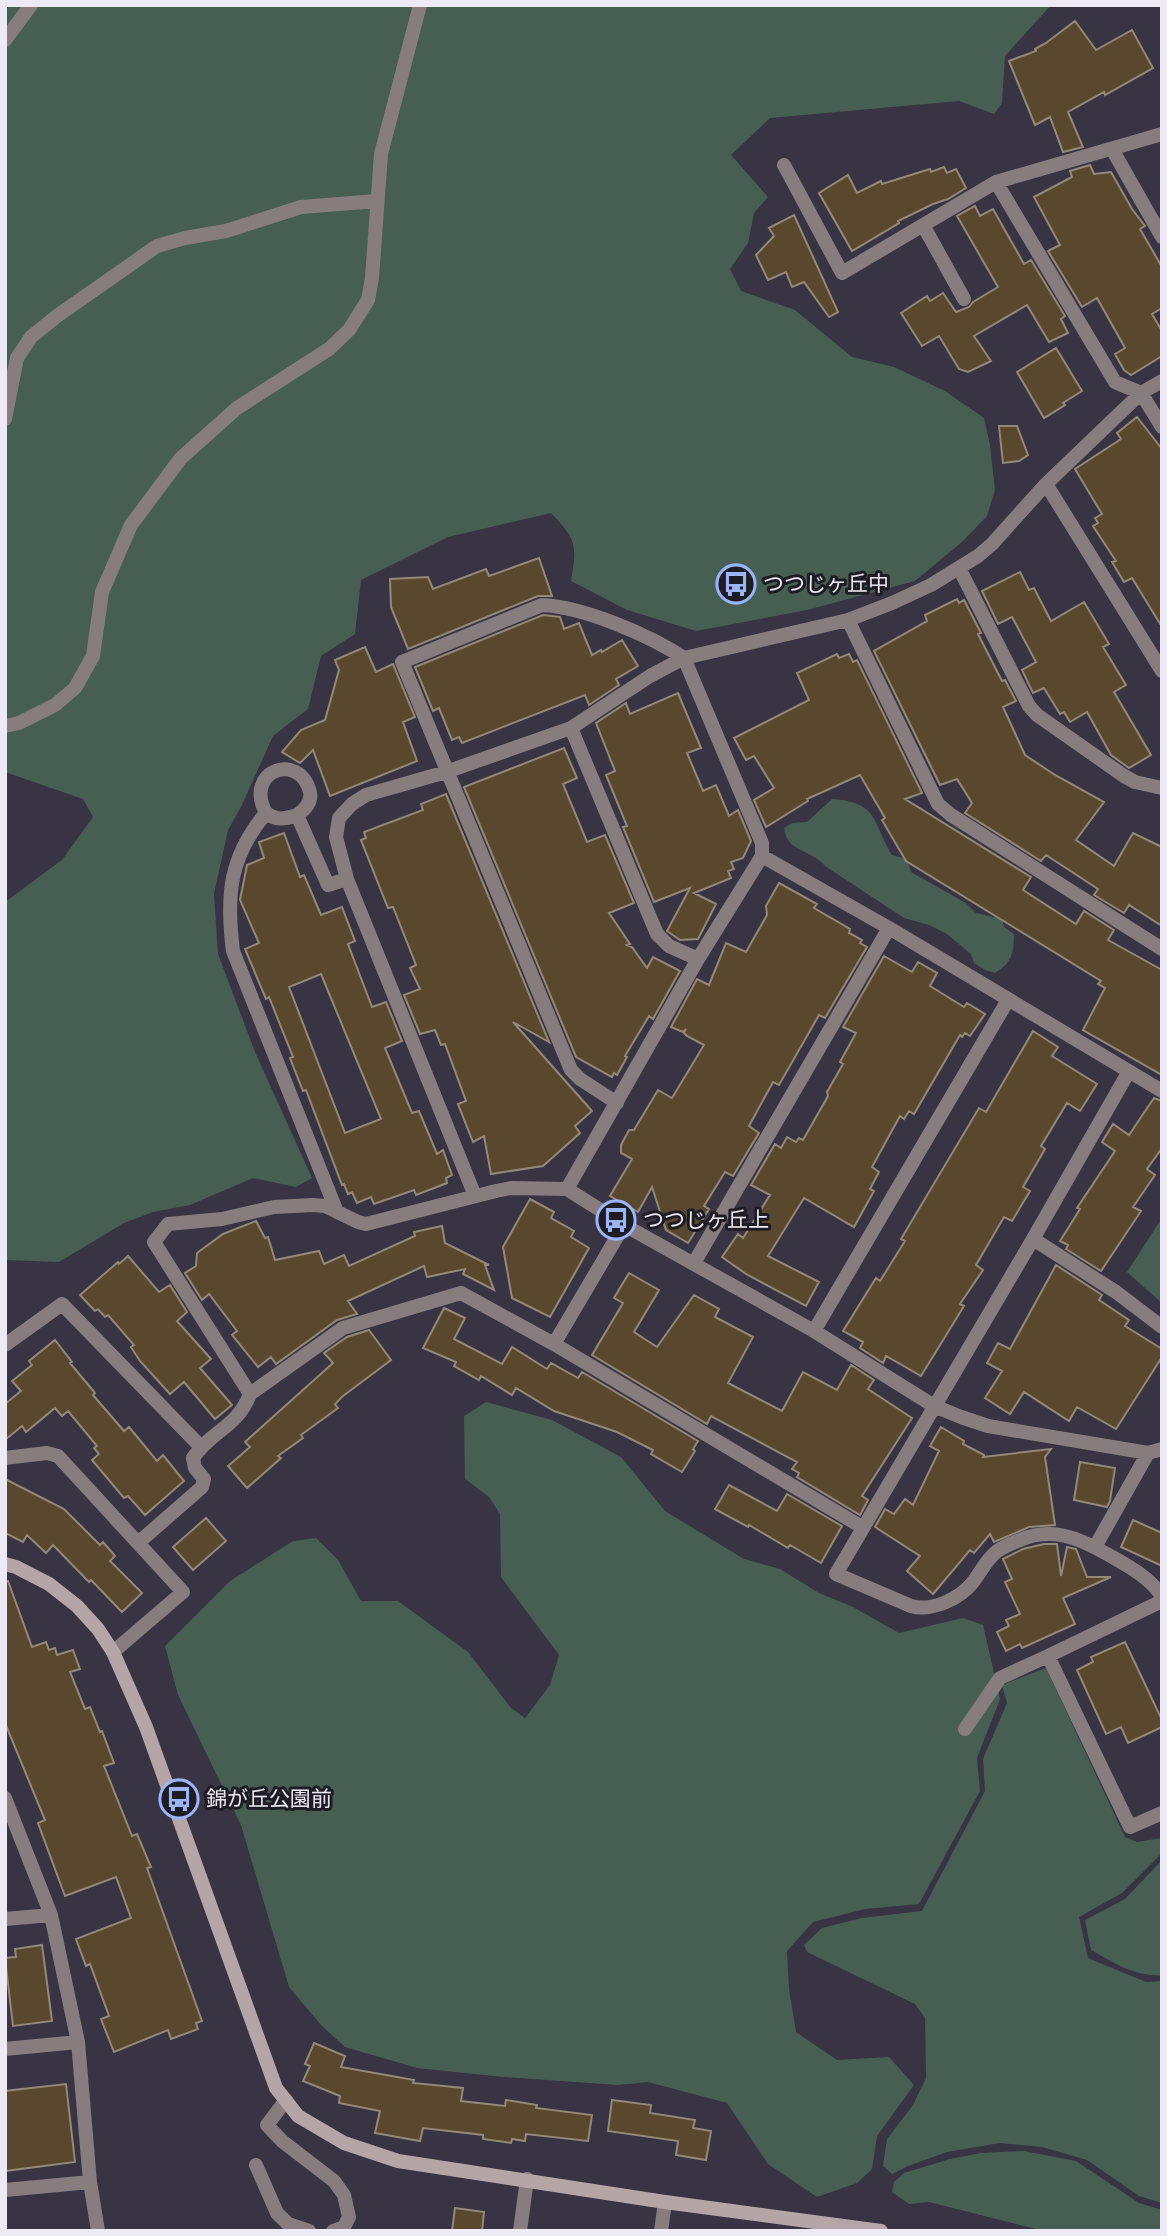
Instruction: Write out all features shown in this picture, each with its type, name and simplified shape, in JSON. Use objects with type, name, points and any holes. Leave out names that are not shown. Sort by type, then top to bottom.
[{"type":"street","points":[[5,40],[31,5]]},
{"type":"street","points":[[5,726],[19,723],[55,705],[75,688],[93,656],[102,593],[131,526],[181,458],[237,408],[329,349],[349,330],[368,300],[381,154],[420,5]]},
{"type":"street","points":[[785,165],[842,273],[996,182],[1162,134]]},
{"type":"street","points":[[1112,149],[1162,237]]},
{"type":"street","points":[[996,182],[1115,382],[1141,393],[1162,427]]},
{"type":"street","points":[[5,419],[17,358],[31,337],[157,246],[226,231],[301,207],[377,201]]},
{"type":"street","points":[[923,225],[964,299]]},
{"type":"street","points":[[475,1196],[347,879],[336,837],[339,818],[352,804],[366,795],[446,772],[572,728],[650,676],[684,657],[848,620],[902,599],[959,568],[992,544],[1046,484],[1141,393],[1162,381]]},
{"type":"street","points":[[1046,484],[1162,671]]},
{"type":"street","points":[[959,568],[1029,706],[1037,715],[1135,782],[1162,788]]},
{"type":"street","points":[[567,1189],[617,1103],[698,959],[762,856],[762,843],[684,657],[661,643],[585,614],[542,605],[402,662],[571,1070],[617,1103]]},
{"type":"street","points":[[848,620],[938,804],[951,815],[1162,949]]},
{"type":"street","points":[[572,728],[657,934],[669,946],[698,959]]},
{"type":"street","points":[[281,769],[289,769],[303,777],[311,794],[310,802],[298,815],[286,819],[272,818],[265,813],[260,799],[260,787],[264,778],[281,769]]},
{"type":"street","points":[[265,813],[246,839],[236,859],[228,917],[233,951],[337,1212]]},
{"type":"street","points":[[298,815],[328,886],[347,879]]},
{"type":"street","points":[[762,856],[889,928],[1162,1091]]},
{"type":"street","points":[[694,1263],[889,928]]},
{"type":"street","points":[[814,1331],[1008,1000]]},
{"type":"street","points":[[965,1729],[1000,1678],[1162,1599],[1146,1577],[1095,1547],[1055,1533],[1034,1534],[995,1553],[965,1590],[952,1599],[920,1609],[836,1574],[1128,1073]]},
{"type":"street","points":[[250,1394],[153,1241],[168,1224],[222,1219],[274,1207],[313,1205],[366,1224],[511,1188],[567,1189],[624,1225],[814,1331],[934,1406],[988,1426],[1155,1451],[1095,1547]]},
{"type":"street","points":[[554,1344],[624,1225]]},
{"type":"street","points":[[1033,1239],[1116,1292],[1162,1327]]},
{"type":"street","points":[[138,1544],[202,1487],[204,1479],[192,1461],[200,1446],[231,1423],[244,1409],[250,1394],[343,1328],[461,1293],[554,1344],[862,1527]]},
{"type":"street","points":[[5,1345],[62,1304],[200,1446]]},
{"type":"street","points":[[5,1458],[47,1453],[58,1456],[183,1592],[113,1652]]},
{"type":"street","points":[[5,1564],[49,1584],[77,1606],[98,1629],[113,1652],[146,1727],[276,2088],[298,2116],[344,2143],[398,2161],[664,2202],[881,2231]]},
{"type":"street","points":[[1048,1656],[1130,1827],[1162,1813]]},
{"type":"street","points":[[5,1798],[51,1915],[78,2042],[97,2231]]},
{"type":"street","points":[[5,1919],[51,1915]]},
{"type":"street","points":[[5,2049],[78,2042]]},
{"type":"street","points":[[286,2100],[267,2124],[282,2141],[334,2181],[344,2195],[349,2217],[344,2227],[333,2231]]},
{"type":"street","points":[[256,2165],[277,2213],[288,2224],[309,2231]]},
{"type":"street","points":[[520,2231],[527,2179]]},
{"type":"street","points":[[5,2190],[90,2182]]},
{"type":"street","points":[[661,2231],[664,2202]]},
{"type":"green space","points":[[5,5],[1051,5],[1005,56],[1002,103],[994,114],[959,101],[770,118],[731,155],[768,197],[754,213],[748,243],[730,269],[741,291],[795,310],[852,357],[894,367],[945,391],[984,418],[995,490],[987,516],[963,541],[915,581],[807,610],[696,631],[627,610],[571,581],[573,544],[566,530],[551,513],[448,537],[361,580],[355,634],[321,656],[308,709],[273,736],[228,830],[214,894],[218,954],[255,1052],[312,1178],[296,1187],[253,1178],[190,1205],[153,1212],[124,1223],[59,1262],[5,1260],[5,902],[62,860],[93,817],[83,799],[5,772]]},
{"type":"green space","points":[[832,799],[858,804],[866,809],[877,824],[892,855],[907,859],[911,872],[966,903],[976,913],[1002,919],[1004,927],[1014,934],[1012,952],[1005,965],[995,973],[985,970],[974,963],[971,954],[947,934],[929,925],[904,918],[795,847],[786,836],[784,828],[792,823],[807,822]]},
{"type":"green space","points":[[1162,1218],[1162,1303],[1127,1272]]},
{"type":"green space","points":[[486,1402],[552,1420],[621,1457],[665,1511],[744,1559],[780,1569],[819,1593],[853,1607],[899,1633],[963,1618],[983,1625],[1000,1699],[977,1758],[980,1791],[919,1904],[865,1909],[813,1922],[787,1951],[789,1989],[796,2032],[837,2060],[889,2057],[914,2085],[877,2136],[872,2169],[857,2183],[817,2197],[768,2164],[727,2103],[648,2082],[618,2085],[417,2068],[345,2047],[321,2025],[289,1987],[241,1825],[178,1695],[165,1646],[230,1581],[293,1541],[316,1538],[338,1560],[361,1601],[398,1601],[468,1652],[511,1708],[525,1718],[550,1685],[559,1655],[501,1577],[500,1514],[489,1497],[465,1479],[464,1416]]},
{"type":"green space","points":[[1046,1668],[1125,1837],[1137,1842],[1162,1838],[1162,1853],[1122,1893],[1079,1917],[1088,1958],[1146,1982],[1162,1981],[1162,2203],[1139,2196],[1087,2160],[1042,2147],[1000,2143],[947,2152],[892,2174],[883,2166],[887,2139],[913,2105],[926,2078],[925,2018],[915,2004],[807,1952],[804,1945],[822,1928],[862,1918],[922,1911],[985,1791],[983,1759],[1007,1703],[1002,1685]]},
{"type":"green space","points":[[1162,1860],[1162,1975],[1143,1974],[1091,1950],[1085,1920],[1125,1899]]},
{"type":"green space","points":[[1024,2151],[1076,2161],[1139,2203],[1162,2210],[1162,2231],[1036,2229],[929,2202],[909,2204],[892,2192],[894,2182],[904,2173],[981,2153]]},
{"type":"building","points":[[1075,21],[1096,50],[1132,30],[1153,68],[1068,112],[1083,147],[1063,152],[1050,117],[1035,125],[1009,61],[1036,51],[1035,49]]},
{"type":"building","points":[[1090,165],[1094,174],[1111,172],[1145,226],[1140,229],[1162,267],[1162,308],[1152,314],[1162,331],[1162,356],[1131,375],[1124,370],[1115,354],[1125,348],[1097,298],[1082,307],[1048,251],[1060,245],[1034,197],[1072,177],[1070,171]]},
{"type":"building","points":[[944,167],[947,173],[956,169],[966,188],[898,221],[899,223],[852,251],[819,193],[848,175],[857,193],[881,181],[882,184]]},
{"type":"building","points":[[975,206],[980,216],[993,209],[1024,264],[1031,260],[1065,316],[1061,319],[1068,333],[1049,342],[1027,305],[974,336],[991,361],[968,372],[959,369],[939,336],[922,346],[901,313],[927,296],[930,301],[943,293],[956,312],[969,307],[998,287],[957,216]]},
{"type":"building","points":[[794,215],[838,312],[829,317],[804,282],[792,287],[786,272],[768,280],[756,255],[774,236],[769,228]]},
{"type":"building","points":[[1056,348],[1082,391],[1044,418],[1017,372]]},
{"type":"building","points":[[1137,417],[1162,449],[1162,627],[1132,578],[1124,582],[1112,562],[1116,561],[1093,526],[1098,523],[1095,518],[1102,514],[1075,469],[1121,439],[1117,433]]},
{"type":"building","points":[[999,426],[1017,426],[1028,455],[1019,461],[1003,463]]},
{"type":"building","points":[[539,558],[552,596],[538,596],[408,649],[391,607],[390,579],[428,577],[433,589],[486,569],[489,576]]},
{"type":"building","points":[[1020,572],[1029,590],[1034,588],[1051,621],[1084,602],[1109,644],[1103,647],[1126,685],[1114,692],[1151,755],[1129,768],[1111,755],[1087,712],[1070,722],[1064,712],[1060,714],[1044,688],[1033,693],[1022,670],[1036,662],[1012,617],[998,624],[982,591]]},
{"type":"building","points":[[957,599],[959,603],[964,600],[1002,681],[1005,680],[1016,701],[1003,707],[1025,755],[1104,802],[1076,840],[1114,866],[1133,833],[1162,847],[1162,926],[1129,905],[1124,913],[1094,895],[1098,889],[1046,855],[1041,861],[965,813],[972,803],[957,779],[940,785],[874,651],[927,621],[925,615]]},
{"type":"building","points":[[543,615],[560,617],[564,629],[579,623],[592,655],[622,640],[638,666],[616,679],[619,685],[589,705],[585,695],[462,743],[459,737],[452,740],[439,708],[433,711],[415,667]]},
{"type":"building","points":[[365,647],[376,672],[393,664],[415,717],[403,722],[417,761],[330,796],[313,750],[300,763],[282,752],[301,730],[325,720],[339,670],[335,660]]},
{"type":"building","points":[[837,654],[839,658],[849,654],[853,662],[857,660],[922,793],[905,799],[1031,877],[1023,890],[1076,924],[1084,911],[1114,930],[1108,940],[1162,970],[1162,1075],[1083,1030],[1105,988],[1098,984],[1101,981],[906,861],[860,775],[807,799],[808,801],[766,827],[754,800],[774,788],[754,756],[746,760],[734,738],[809,700],[797,673]]},
{"type":"building","points":[[678,693],[701,748],[687,753],[703,791],[716,785],[729,816],[738,810],[751,841],[743,858],[731,862],[734,869],[728,871],[731,878],[694,893],[716,904],[698,939],[680,940],[667,931],[690,888],[654,902],[623,827],[627,826],[606,775],[615,771],[596,723],[626,703],[630,714]]},
{"type":"building","points":[[564,748],[577,778],[563,784],[587,842],[605,835],[634,903],[609,913],[630,944],[627,945],[632,947],[647,968],[653,957],[680,971],[653,1019],[649,1016],[617,1075],[614,1073],[612,1077],[576,1057],[464,787]]},
{"type":"building","points":[[446,794],[549,1042],[513,1022],[592,1111],[575,1126],[580,1133],[543,1166],[491,1174],[484,1136],[473,1142],[458,1104],[466,1101],[445,1044],[441,1045],[435,1030],[420,1034],[404,995],[420,989],[410,968],[416,965],[393,907],[388,908],[361,840],[366,838],[364,832],[423,810],[421,804]]},
{"type":"building","points":[[284,833],[300,877],[304,875],[321,915],[342,907],[355,941],[348,944],[372,1007],[386,1002],[402,1041],[385,1048],[412,1113],[419,1111],[437,1154],[443,1150],[452,1175],[446,1178],[447,1183],[416,1195],[414,1190],[374,1204],[371,1197],[357,1203],[352,1192],[348,1194],[344,1184],[342,1185],[306,1090],[303,1091],[290,1058],[293,1057],[269,997],[266,999],[245,949],[259,943],[240,900],[247,865],[264,858],[259,842]],"holes":[[[321,974],[381,1119],[345,1133],[289,987]]]},
{"type":"building","points":[[779,883],[817,904],[814,908],[850,929],[849,933],[862,940],[860,943],[867,947],[825,1018],[819,1015],[779,1085],[773,1082],[749,1126],[759,1133],[733,1176],[725,1172],[704,1206],[709,1209],[688,1243],[666,1230],[652,1187],[638,1212],[610,1196],[632,1159],[621,1153],[621,1145],[629,1130],[634,1130],[658,1090],[672,1098],[704,1045],[687,1036],[684,1033],[686,1029],[683,1032],[671,1027],[697,979],[709,985],[726,943],[746,952],[767,915],[766,906]]},
{"type":"building","points":[[884,956],[912,972],[918,962],[937,973],[930,986],[964,1007],[967,1003],[985,1014],[970,1036],[965,1033],[962,1037],[960,1035],[914,1114],[909,1111],[904,1119],[900,1116],[872,1167],[879,1172],[870,1189],[874,1191],[854,1227],[804,1198],[768,1256],[819,1282],[806,1306],[746,1274],[722,1257],[738,1234],[743,1238],[770,1195],[751,1185],[775,1144],[781,1148],[787,1137],[796,1142],[799,1138],[803,1140],[828,1096],[827,1092],[843,1064],[840,1062],[856,1033],[843,1027]]},
{"type":"building","points":[[1033,1031],[1058,1047],[1052,1056],[1097,1084],[1080,1111],[1067,1103],[1041,1146],[1045,1149],[1023,1187],[1030,1191],[1012,1221],[1004,1217],[976,1265],[983,1270],[960,1304],[964,1306],[921,1376],[886,1356],[883,1363],[860,1348],[863,1342],[843,1331],[876,1278],[880,1281],[905,1241],[901,1239],[979,1108],[986,1112]]},
{"type":"building","points":[[1154,1098],[1162,1101],[1162,1148],[1147,1169],[1155,1175],[1133,1207],[1141,1211],[1101,1271],[1066,1249],[1068,1245],[1060,1241],[1080,1209],[1077,1208],[1115,1151],[1102,1142],[1113,1124],[1129,1135]]},
{"type":"building","points":[[530,1199],[554,1212],[551,1218],[574,1231],[571,1237],[589,1248],[550,1317],[512,1298],[503,1247]]},
{"type":"building","points":[[256,1221],[265,1238],[268,1237],[275,1260],[319,1251],[324,1264],[344,1255],[349,1266],[415,1236],[414,1232],[442,1226],[445,1243],[489,1265],[485,1265],[494,1290],[463,1274],[465,1269],[427,1277],[424,1266],[348,1301],[357,1314],[337,1320],[276,1364],[271,1357],[258,1367],[232,1335],[237,1331],[209,1294],[202,1300],[185,1273],[196,1266],[197,1253],[223,1234]]},
{"type":"building","points":[[128,1256],[159,1292],[170,1285],[187,1312],[177,1321],[211,1359],[200,1368],[232,1405],[215,1419],[184,1382],[170,1394],[140,1361],[131,1347],[134,1345],[108,1315],[105,1317],[98,1309],[95,1311],[80,1295]]},
{"type":"building","points":[[1056,1265],[1102,1295],[1099,1300],[1129,1320],[1125,1326],[1162,1349],[1162,1357],[1116,1429],[1077,1407],[1069,1421],[1024,1392],[1010,1414],[985,1398],[1002,1371],[987,1363],[998,1343],[1010,1349]]},
{"type":"building","points":[[629,1273],[659,1290],[634,1332],[657,1347],[694,1295],[719,1309],[715,1317],[753,1337],[728,1383],[782,1411],[803,1372],[837,1390],[851,1365],[874,1380],[868,1389],[912,1418],[862,1496],[868,1500],[860,1515],[797,1477],[799,1473],[792,1469],[797,1462],[711,1416],[707,1424],[592,1355],[623,1303],[614,1298]]},
{"type":"building","points":[[444,1308],[465,1318],[454,1339],[502,1364],[512,1347],[547,1369],[551,1363],[578,1378],[582,1372],[698,1441],[682,1472],[651,1454],[653,1450],[617,1432],[554,1411],[516,1388],[512,1395],[481,1376],[479,1380],[454,1366],[456,1362],[423,1348]]},
{"type":"building","points":[[369,1330],[391,1360],[343,1396],[335,1404],[338,1408],[301,1435],[303,1438],[278,1456],[281,1458],[247,1488],[228,1466],[250,1447],[245,1442],[333,1363],[324,1353],[347,1337]]},
{"type":"building","points":[[55,1340],[95,1393],[93,1395],[124,1431],[129,1427],[157,1461],[163,1455],[184,1481],[145,1515],[128,1496],[124,1498],[92,1460],[99,1454],[94,1448],[97,1446],[68,1411],[62,1416],[55,1408],[26,1432],[22,1426],[5,1440],[5,1404],[21,1391],[12,1381],[32,1365],[29,1361]]},
{"type":"building","points":[[941,1427],[964,1441],[963,1444],[984,1455],[983,1457],[1051,1449],[1045,1457],[1055,1525],[1029,1527],[994,1542],[990,1534],[974,1553],[970,1550],[933,1594],[907,1571],[920,1556],[875,1527],[885,1509],[894,1514],[905,1499],[913,1505],[939,1451],[930,1446]]},
{"type":"building","points":[[1080,1462],[1115,1468],[1107,1507],[1074,1500]]},
{"type":"building","points":[[5,1479],[64,1509],[100,1545],[103,1542],[115,1556],[110,1561],[142,1593],[122,1612],[53,1545],[46,1553],[27,1535],[23,1542],[5,1533]]},
{"type":"building","points":[[729,1485],[777,1511],[787,1494],[842,1526],[821,1563],[715,1509]]},
{"type":"building","points":[[206,1518],[226,1541],[193,1570],[173,1547]]},
{"type":"building","points":[[1133,1520],[1162,1533],[1162,1566],[1121,1547]]},
{"type":"building","points":[[1057,1544],[1061,1576],[1067,1547],[1076,1549],[1087,1577],[1111,1577],[1063,1598],[1075,1624],[1022,1648],[1020,1644],[1006,1651],[997,1632],[1009,1626],[1006,1620],[1020,1614],[1005,1582],[1012,1579],[1003,1559],[1023,1549]]},
{"type":"building","points":[[8,1581],[32,1647],[46,1642],[49,1650],[55,1648],[57,1655],[73,1650],[80,1669],[70,1672],[85,1709],[90,1707],[100,1732],[102,1731],[114,1763],[104,1766],[132,1836],[137,1834],[151,1867],[147,1868],[202,2021],[196,2023],[198,2029],[171,2039],[168,2030],[114,2052],[101,2019],[109,2016],[90,1964],[86,1966],[76,1939],[131,1918],[116,1877],[65,1896],[38,1823],[45,1820],[5,1723],[5,1582]]},
{"type":"building","points":[[1125,1642],[1162,1720],[1162,1727],[1128,1743],[1121,1727],[1106,1734],[1077,1670],[1093,1662],[1091,1657]]},
{"type":"building","points":[[42,1945],[52,2021],[13,2026],[5,1958],[16,1957],[15,1949]]},
{"type":"building","points":[[314,2043],[345,2056],[341,2067],[414,2080],[413,2083],[463,2088],[461,2101],[505,2106],[506,2100],[537,2105],[536,2108],[592,2115],[588,2141],[526,2134],[525,2141],[512,2139],[511,2143],[483,2139],[483,2135],[423,2128],[420,2141],[375,2133],[380,2111],[339,2103],[340,2096],[303,2081],[310,2066],[305,2064]]},
{"type":"building","points":[[66,2084],[75,2162],[5,2171],[5,2091]]},
{"type":"building","points":[[612,2100],[651,2105],[650,2113],[695,2120],[693,2128],[711,2131],[706,2160],[676,2155],[678,2141],[608,2131]]},
{"type":"building","points":[[455,2208],[484,2212],[482,2231],[452,2231]]},
{"type":"place","name":"つつじヶ丘中","points":[[736,584]]},
{"type":"place","name":"つつじヶ丘上","points":[[616,1220]]},
{"type":"place","name":"錦が丘公園前","points":[[179,1799]]}]
